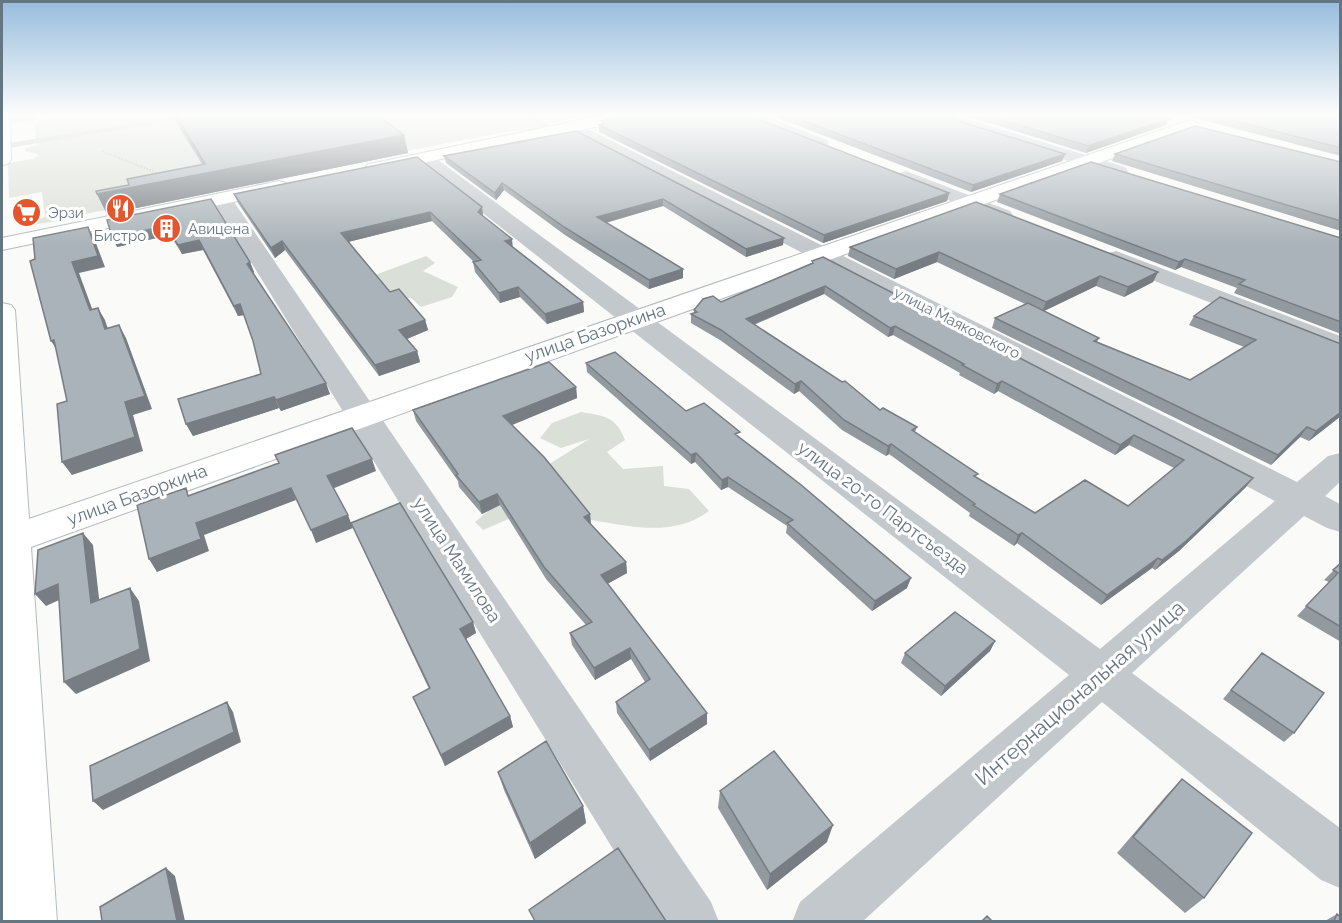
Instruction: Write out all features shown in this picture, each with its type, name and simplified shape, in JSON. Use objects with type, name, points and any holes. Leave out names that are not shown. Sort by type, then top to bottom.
[{"type":"street","points":[[357,171],[423,158]]},
{"type":"street","name":"улица 20-го Партсъезда","points":[[423,158],[1341,861]]},
{"type":"street","name":"улица Маяковского","points":[[625,158],[822,254],[1341,519]]},
{"type":"street","points":[[1076,158],[1139,178]]},
{"type":"street","name":"улица Базоркина","points":[[7,541],[1095,158]]},
{"type":"street","points":[[892,172],[1022,222]]},
{"type":"street","points":[[2,244],[301,183]]},
{"type":"street","name":"улица Мамилова","points":[[222,199],[691,921]]},
{"type":"street","points":[[1099,252],[1341,345]]},
{"type":"street","points":[[2,310],[7,541],[29,921]]},
{"type":"street","name":"Интернациональная улица","points":[[820,921],[1341,464]]},
{"type":"path","points":[[122,158],[165,175]]},
{"type":"shaded area","points":[[371,158],[85,214],[71,219],[24,226],[45,217],[42,192],[9,198],[8,163],[33,159]]},
{"type":"shaded area","points":[[426,256],[435,263],[423,271],[458,287],[452,297],[421,307],[411,298],[386,296],[375,275]]},
{"type":"shaded area","points":[[581,412],[603,416],[618,426],[625,440],[607,452],[623,469],[663,466],[664,486],[689,489],[709,511],[688,522],[666,527],[618,525],[546,514],[518,516],[483,530],[475,522],[532,475],[589,439],[561,448],[540,438],[552,423]]},
{"type":"building","points":[[201,158],[284,158],[97,194],[96,191],[129,185],[127,179],[205,164]]},
{"type":"building","points":[[418,158],[482,207],[478,212],[512,239],[505,241],[583,302],[545,314],[518,287],[499,293],[473,262],[481,260],[430,212],[341,233],[390,292],[399,289],[425,320],[399,330],[417,351],[375,365],[282,241],[271,248],[234,194]]},
{"type":"building","points":[[447,158],[629,158],[784,238],[746,249],[663,199],[597,217],[683,269],[649,280],[564,227],[502,183],[495,193]]},
{"type":"building","points":[[667,158],[859,158],[949,193],[824,235]]},
{"type":"building","points":[[902,158],[1053,158],[973,185]]},
{"type":"building","points":[[1129,158],[1325,158],[1341,162],[1341,221]]},
{"type":"building","points":[[1091,162],[1341,238],[1341,322],[1239,284],[1245,280],[1185,259],[1179,262],[1000,194]]},
{"type":"building","points":[[211,199],[250,262],[247,264],[326,383],[276,400],[274,397],[186,424],[178,399],[261,374],[253,341],[240,304],[234,306],[199,240],[178,245],[166,226],[112,237],[107,220]]},
{"type":"building","points":[[976,202],[1158,272],[1128,287],[1100,276],[1046,302],[939,252],[896,269],[850,247]]},
{"type":"building","points":[[88,227],[98,256],[72,262],[90,310],[98,308],[105,329],[119,325],[145,396],[125,402],[135,437],[62,462],[57,404],[67,401],[54,340],[51,341],[30,261],[35,259],[33,238]]},
{"type":"building","points":[[823,257],[1253,478],[1186,541],[1162,560],[1158,558],[1107,595],[1022,533],[1018,535],[973,505],[975,504],[891,444],[888,446],[844,420],[801,381],[795,384],[721,330],[691,314],[697,312],[694,310],[703,299],[713,296],[721,302],[813,263],[812,261]],"holes":[[[825,286],[890,328],[895,326],[997,384],[1002,381],[1120,445],[1134,435],[1184,460],[1128,506],[1085,480],[1035,513],[974,476],[978,474],[912,430],[917,427],[883,408],[880,410],[845,381],[842,382],[746,319]]]},
{"type":"building","points":[[1220,297],[1341,344],[1341,412],[1316,431],[1307,427],[1278,455],[995,318],[1028,303],[1099,338],[1094,341],[1190,380],[1256,340],[1194,316]]},
{"type":"building","points":[[615,352],[686,411],[704,403],[740,432],[735,434],[800,484],[911,578],[875,601],[787,523],[793,520],[728,477],[722,480],[696,453],[691,455],[586,363]]},
{"type":"building","points":[[549,362],[576,387],[503,416],[544,457],[590,514],[584,517],[626,562],[601,575],[707,713],[649,750],[616,702],[650,679],[630,648],[594,668],[570,633],[592,622],[544,567],[497,494],[479,502],[456,475],[458,474],[413,410]]},
{"type":"building","points":[[352,428],[372,459],[327,476],[348,515],[311,530],[291,488],[196,523],[201,539],[149,559],[137,505],[186,488],[188,496],[279,463],[275,455]]},
{"type":"building","points":[[400,503],[473,622],[460,629],[510,716],[441,755],[413,697],[430,688],[351,523]]},
{"type":"building","points":[[83,533],[91,603],[130,588],[140,649],[64,682],[58,584],[35,594],[38,550]]},
{"type":"building","points":[[1341,563],[1341,627],[1306,606],[1338,573],[1333,570]]},
{"type":"building","points":[[955,612],[995,641],[945,686],[905,653]]},
{"type":"building","points":[[1262,653],[1324,693],[1294,733],[1231,690]]},
{"type":"building","points":[[227,702],[234,732],[93,801],[90,766]]},
{"type":"building","points":[[546,741],[583,806],[530,843],[498,772]]},
{"type":"building","points":[[774,751],[833,825],[770,874],[720,791]]},
{"type":"building","points":[[1182,779],[1252,833],[1204,898],[1133,837]]},
{"type":"building","points":[[618,848],[666,921],[535,921],[529,910]]},
{"type":"building","points":[[166,868],[177,921],[102,921],[100,907]]},
{"type":"building","points":[[1337,914],[1341,917],[1341,921],[1334,921]]},
{"type":"building","points":[[987,916],[992,921],[982,921]]},
{"type":"place","name":"Бистро","points":[[120,209]]},
{"type":"place","name":"Эрзи","points":[[27,213]]},
{"type":"place","name":"Авицена","points":[[167,229]]}]
